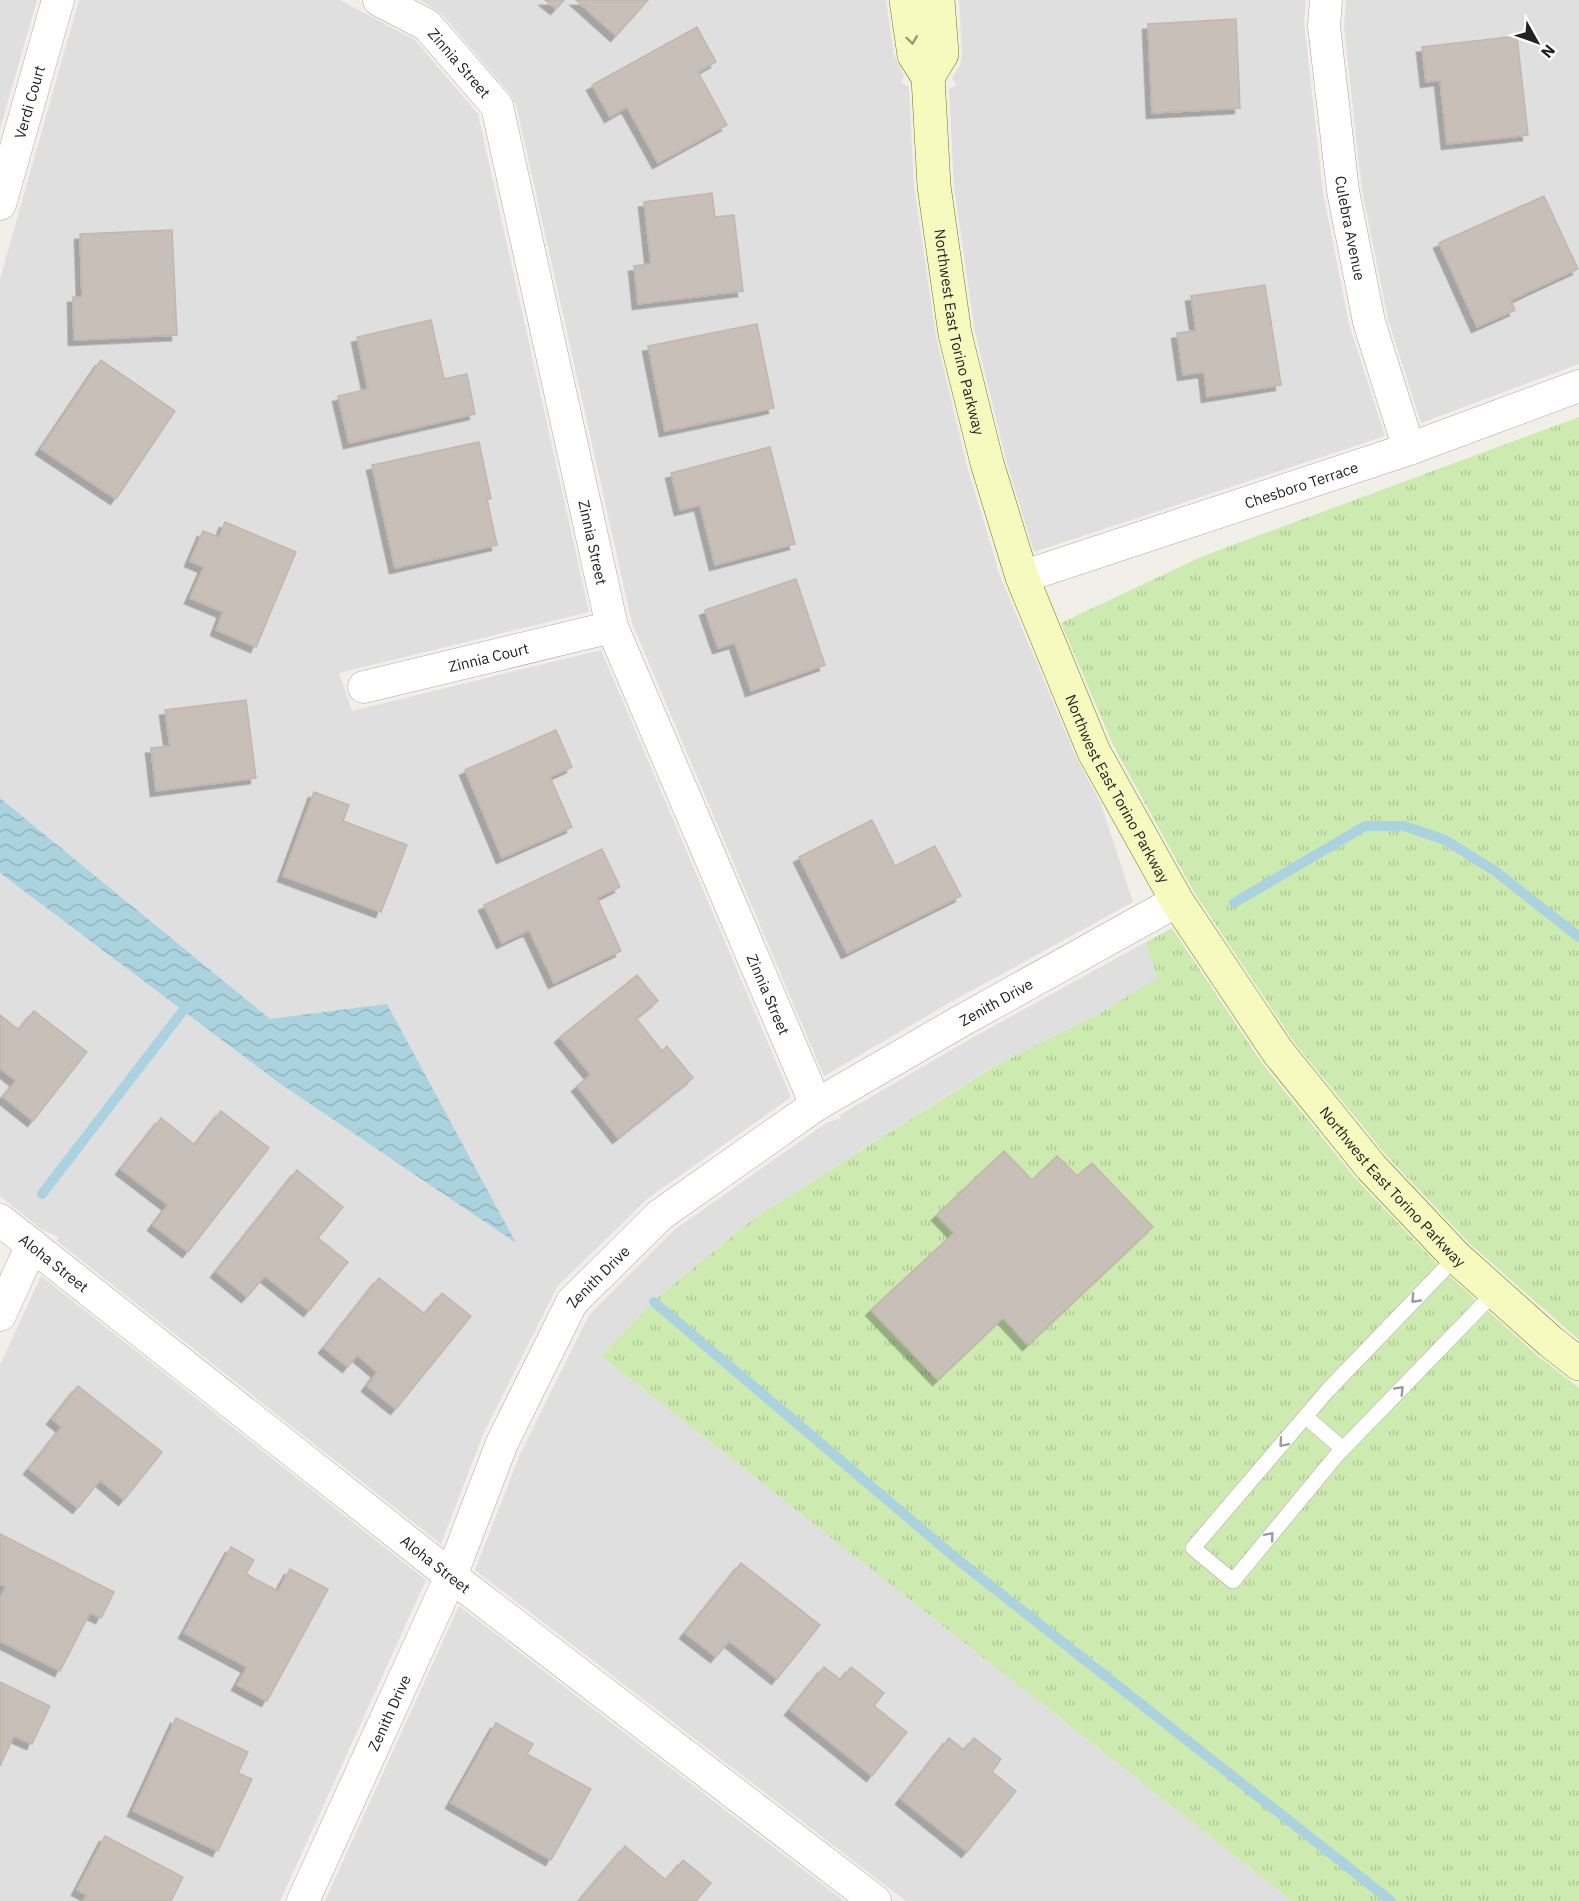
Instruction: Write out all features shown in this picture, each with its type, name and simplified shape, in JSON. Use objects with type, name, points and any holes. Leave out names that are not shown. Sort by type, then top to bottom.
[{"type":"street","name":"Verdi Court","points":[[0,204],[58,0]]},
{"type":"street","name":"Zinnia Street","points":[[379,0],[427,25],[497,106],[612,627],[816,1105]]},
{"type":"street","name":"Northwest East Torino Parkway","points":[[906,0],[914,55],[928,77],[934,186],[956,334],[987,464],[1022,578],[1094,752],[1177,901],[1278,1052],[1371,1167],[1456,1257],[1579,1364]]},
{"type":"street","points":[[928,77],[942,54],[938,0]]},
{"type":"street","name":"Culebra Avenue","points":[[1326,0],[1324,26],[1343,191],[1369,322],[1409,449]]},
{"type":"street","name":"Chesboro Terrace","points":[[1022,578],[1409,449],[1579,386]]},
{"type":"street","name":"Zinnia Court","points":[[364,687],[612,627]]},
{"type":"street","name":"Zenith Drive","points":[[303,1901],[451,1576],[502,1443],[572,1302],[660,1215],[816,1105],[1177,901]]},
{"type":"street","name":"Aloha Street","points":[[0,1220],[451,1576],[875,1901]]},
{"type":"street","points":[[0,1315],[32,1245]]},
{"type":"lane","points":[[1456,1257],[1328,1390],[1192,1548],[1233,1581],[1343,1449],[1495,1292]]},
{"type":"lane","points":[[1306,1417],[1343,1449]]},
{"type":"shaded area","points":[[0,0],[37,0],[0,129]]},
{"type":"shaded area","points":[[79,0],[340,0],[415,40],[478,114],[589,612],[339,673],[352,711],[601,650],[791,1097],[647,1199],[557,1287],[484,1432],[441,1544],[57,1241],[58,1237],[41,1229],[0,1196],[0,873],[279,1083],[515,1242],[387,1005],[270,1020],[0,798],[0,279]]},
{"type":"shaded area","points":[[420,0],[886,0],[894,55],[904,75],[901,82],[909,87],[914,187],[936,336],[967,466],[996,566],[1076,757],[1101,804],[1133,902],[949,1003],[824,1076],[632,623],[516,104],[511,95],[441,13]]},
{"type":"shaded area","points":[[959,0],[1306,0],[1304,22],[1323,193],[1349,324],[1385,436],[1034,552],[1006,460],[975,332],[954,187],[949,89],[956,85],[952,78],[960,65],[962,55]]},
{"type":"shaded area","points":[[1346,0],[1579,0],[1579,364],[1421,423],[1388,319],[1362,190],[1344,27]]},
{"type":"shaded area","points":[[1146,942],[1158,978],[1097,1015],[995,1065],[753,1219],[657,1298],[601,1356],[1292,1901],[906,1901],[475,1570],[521,1452],[589,1315],[674,1230],[826,1123],[841,1118],[840,1115],[972,1038]]},
{"type":"shaded area","points":[[41,1276],[426,1580],[280,1901],[0,1901],[0,1365]]},
{"type":"shaded area","points":[[459,1606],[844,1901],[325,1901]]},
{"type":"green space","points":[[1579,417],[1579,1340],[1469,1243],[1386,1155],[1294,1042],[1194,892],[1113,745],[1061,623],[1203,556]]},
{"type":"green space","points":[[1172,928],[1262,1063],[1355,1178],[1443,1270],[1539,1357],[1579,1388],[1579,1901],[1292,1901],[601,1356],[657,1298],[753,1219],[996,1065],[1097,1015],[1157,978],[1146,942]]},
{"type":"water","points":[[0,798],[270,1019],[387,1004],[516,1243],[279,1083],[0,873]]},
{"type":"building","points":[[545,0],[564,0],[556,9]]},
{"type":"building","points":[[576,0],[648,0],[616,36]]},
{"type":"building","points":[[1236,19],[1240,108],[1152,113],[1148,24]]},
{"type":"building","points":[[697,27],[716,62],[698,72],[727,125],[658,163],[627,107],[610,117],[592,85]]},
{"type":"building","points":[[1517,36],[1528,135],[1447,144],[1440,80],[1426,82],[1422,47]]},
{"type":"building","points":[[712,193],[715,217],[734,215],[743,291],[638,304],[634,266],[651,264],[644,202]]},
{"type":"building","points":[[1544,196],[1578,269],[1511,300],[1515,310],[1477,327],[1439,243]]},
{"type":"building","points":[[172,230],[177,335],[74,340],[73,297],[82,297],[80,234]]},
{"type":"building","points":[[1265,285],[1281,385],[1207,397],[1204,372],[1183,375],[1177,333],[1196,331],[1191,296]]},
{"type":"building","points":[[431,320],[444,379],[467,374],[475,414],[349,443],[338,396],[368,389],[357,337]]},
{"type":"building","points":[[757,324],[774,408],[665,431],[648,346]]},
{"type":"building","points":[[101,360],[175,411],[116,499],[41,449]]},
{"type":"building","points":[[479,442],[491,499],[487,499],[497,545],[395,568],[372,465]]},
{"type":"building","points":[[770,447],[795,544],[715,565],[700,505],[680,510],[671,473]]},
{"type":"building","points":[[225,522],[296,552],[256,647],[216,630],[223,612],[190,598],[204,567],[190,561],[203,531],[219,537]]},
{"type":"building","points":[[796,579],[825,665],[751,691],[735,643],[718,648],[705,610]]},
{"type":"building","points":[[246,700],[256,778],[156,791],[151,748],[170,746],[165,710]]},
{"type":"building","points":[[556,730],[572,767],[550,777],[572,827],[502,858],[465,770]]},
{"type":"building","points":[[314,792],[349,805],[343,821],[407,845],[381,912],[283,876]]},
{"type":"building","points":[[872,820],[895,866],[935,846],[961,896],[847,953],[799,857]]},
{"type":"building","points":[[602,849],[620,887],[597,898],[621,951],[554,983],[529,930],[502,943],[484,905]]},
{"type":"building","points":[[637,975],[658,1001],[636,1018],[662,1051],[667,1046],[693,1078],[618,1138],[577,1086],[591,1075],[560,1037]]},
{"type":"building","points":[[34,1011],[87,1052],[33,1121],[3,1097],[16,1081],[0,1068],[0,1015],[19,1030]]},
{"type":"building","points":[[221,1111],[269,1148],[188,1252],[153,1225],[168,1205],[121,1169],[161,1118],[195,1145]]},
{"type":"building","points":[[1004,1151],[1032,1180],[1057,1156],[1077,1176],[1092,1163],[1153,1227],[1028,1345],[1003,1318],[938,1380],[871,1310],[954,1233],[937,1215]]},
{"type":"building","points":[[297,1170],[343,1207],[318,1238],[348,1262],[309,1311],[265,1276],[247,1297],[216,1272]]},
{"type":"building","points":[[379,1278],[425,1314],[442,1293],[471,1316],[396,1409],[367,1386],[377,1372],[357,1355],[348,1367],[324,1348]]},
{"type":"building","points":[[78,1386],[162,1452],[124,1500],[100,1480],[78,1508],[29,1469],[62,1427],[52,1419]]},
{"type":"building","points":[[0,1534],[114,1592],[101,1618],[90,1613],[60,1671],[0,1641],[0,1598],[6,1587],[0,1584]]},
{"type":"building","points":[[231,1547],[254,1560],[246,1574],[278,1591],[290,1569],[328,1589],[267,1701],[237,1685],[247,1667],[184,1633]]},
{"type":"building","points":[[741,1563],[820,1625],[777,1679],[729,1641],[716,1657],[685,1633]]},
{"type":"building","points":[[824,1667],[841,1680],[851,1667],[884,1693],[874,1706],[907,1732],[872,1776],[790,1710]]},
{"type":"building","points":[[0,1682],[50,1706],[32,1744],[14,1736],[0,1766]]},
{"type":"building","points":[[176,1718],[248,1752],[238,1773],[252,1779],[218,1851],[133,1811]]},
{"type":"building","points":[[496,1723],[533,1744],[527,1754],[591,1789],[551,1860],[451,1803]]},
{"type":"building","points":[[949,1738],[964,1750],[974,1738],[1001,1759],[992,1772],[1016,1791],[967,1852],[901,1799]]},
{"type":"building","points":[[105,1836],[183,1877],[171,1901],[83,1901],[87,1895],[77,1890]]},
{"type":"building","points":[[625,1846],[666,1880],[683,1860],[711,1883],[696,1901],[579,1901]]},
{"type":"waterway","points":[[1234,903],[1365,826],[1404,826],[1445,840],[1495,871],[1579,937]]},
{"type":"waterway","points":[[42,1194],[185,1008]]},
{"type":"waterway","points":[[654,1302],[958,1560],[1391,1901]]}]
